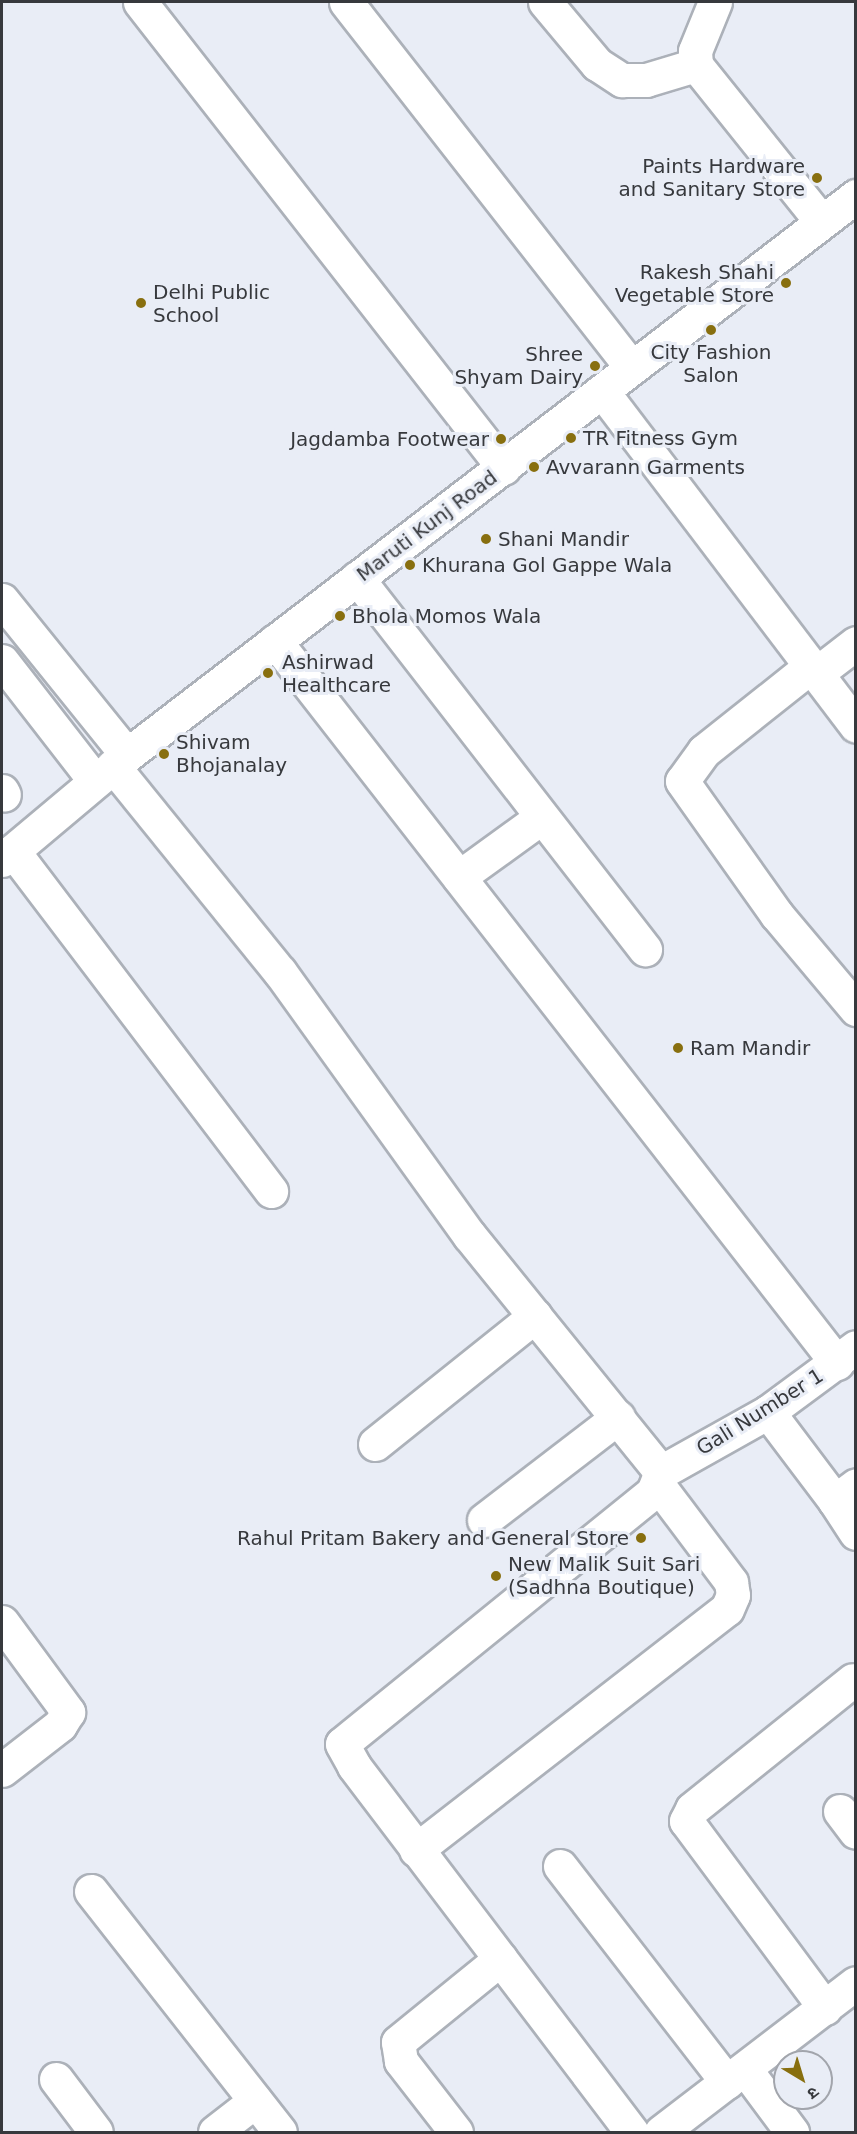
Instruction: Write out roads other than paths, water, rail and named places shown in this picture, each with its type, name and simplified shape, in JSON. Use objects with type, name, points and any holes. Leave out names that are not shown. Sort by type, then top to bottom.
[{"type":"street","points":[[140,2],[504,468]]},
{"type":"street","points":[[346,2],[632,368]]},
{"type":"street","points":[[545,2],[597,64],[622,80],[646,80],[696,65]]},
{"type":"street","points":[[715,2],[695,51],[696,65],[822,222]]},
{"type":"street","name":"Maruti Kunj Road","points":[[7,856],[112,767],[855,197]]},
{"type":"street","points":[[602,391],[855,726]]},
{"type":"street","points":[[357,578],[645,949]]},
{"type":"street","points":[[2,600],[112,767],[280,972],[354,1081],[535,1316],[618,1417],[731,1582],[733,1595],[727,1609],[416,1850],[632,2133]]},
{"type":"street","points":[[275,641],[459,877],[846,1355]]},
{"type":"street","points":[[855,643],[814,669],[704,751],[682,781],[777,915],[855,1009]]},
{"type":"street","points":[[2,661],[112,767]]},
{"type":"street","points":[[459,877],[542,817]]},
{"type":"street","points":[[7,856],[271,1191]]},
{"type":"street","points":[[375,1444],[535,1316]]},
{"type":"street","name":"Gali Number 1","points":[[416,1850],[346,1756],[345,1738],[660,1479],[768,1412],[846,1355]]},
{"type":"street","points":[[768,1412],[845,1493],[855,1533]]},
{"type":"street","points":[[484,1520],[618,1417]]},
{"type":"street","points":[[2,1622],[68,1712],[60,1725],[2,1770]]},
{"type":"street","points":[[825,2008],[686,1821],[692,1809],[853,1680]]},
{"type":"street","points":[[560,1866],[736,2076],[792,2133]]},
{"type":"street","points":[[91,1891],[280,2133]]},
{"type":"street","points":[[456,2133],[401,2061],[398,2042],[500,1959]]},
{"type":"street","points":[[661,2133],[855,1983]]},
{"type":"street","points":[[56,2079],[96,2133]]},
{"type":"street","points":[[215,2133],[255,2101]]},
{"type":"place","name":"Paints Hardware and Sanitary Store","points":[[817,178]]},
{"type":"place","name":"Rakesh Shahi Vegetable Store","points":[[786,283]]},
{"type":"place","name":"Delhi Public School","points":[[141,303]]},
{"type":"place","name":"City Fashion Salon","points":[[711,330]]},
{"type":"place","name":"Shree Shyam Dairy","points":[[595,366]]},
{"type":"place","name":"TR Fitness Gym","points":[[571,438]]},
{"type":"place","name":"Jagdamba Footwear","points":[[501,439]]},
{"type":"place","name":"Avvarann Garments","points":[[534,467]]},
{"type":"place","name":"Shani Mandir","points":[[486,539]]},
{"type":"place","name":"Khurana Gol Gappe Wala","points":[[410,565]]},
{"type":"place","name":"Bhola Momos Wala","points":[[340,616]]},
{"type":"place","name":"Ashirwad Healthcare","points":[[268,673]]},
{"type":"place","name":"Shivam Bhojanalay","points":[[164,754]]},
{"type":"place","name":"Ram Mandir","points":[[678,1048]]},
{"type":"place","name":"Rahul Pritam Bakery and General Store","points":[[641,1538]]},
{"type":"place","name":"New Malik Suit Sari (Sadhna Boutique)","points":[[496,1576]]}]
